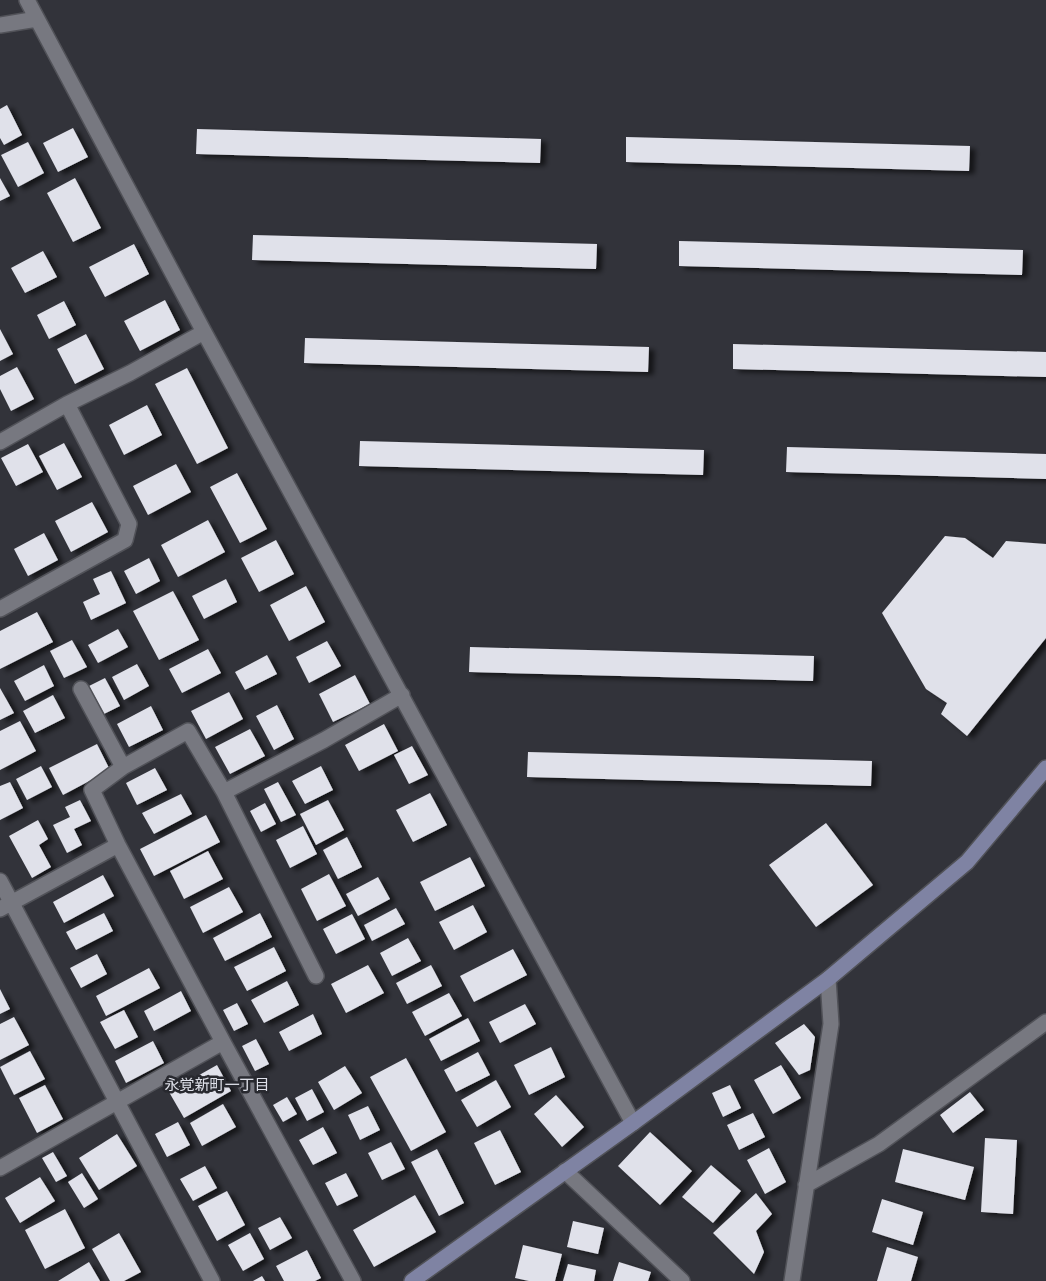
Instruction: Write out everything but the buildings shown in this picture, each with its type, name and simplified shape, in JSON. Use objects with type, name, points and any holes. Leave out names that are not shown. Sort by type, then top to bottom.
[{"type":"street","points":[[27,0],[204,332],[633,1123]]},
{"type":"street","points":[[0,25],[37,19]]},
{"type":"street","points":[[0,442],[67,404],[130,373],[204,332]]},
{"type":"street","points":[[0,609],[125,540],[129,524],[67,404]]},
{"type":"street","points":[[81,689],[123,767]]},
{"type":"street","points":[[224,792],[324,740],[402,694]]},
{"type":"street","points":[[316,976],[224,792],[188,732],[123,767],[92,790],[118,845],[353,1281]]},
{"type":"street","points":[[412,1281],[633,1123],[828,979],[967,862],[1046,768]]},
{"type":"street","points":[[6,906],[118,845]]},
{"type":"street","points":[[0,881],[6,906],[117,1101],[212,1281]]},
{"type":"street","points":[[792,1281],[831,1024],[828,979]]},
{"type":"street","points":[[806,1185],[879,1144],[1046,1022]]},
{"type":"street","points":[[0,1168],[223,1042]]},
{"type":"street","points":[[565,1171],[682,1281]]},
{"type":"district","name":"永覚新町一丁目","points":[[217,1085]]}]
